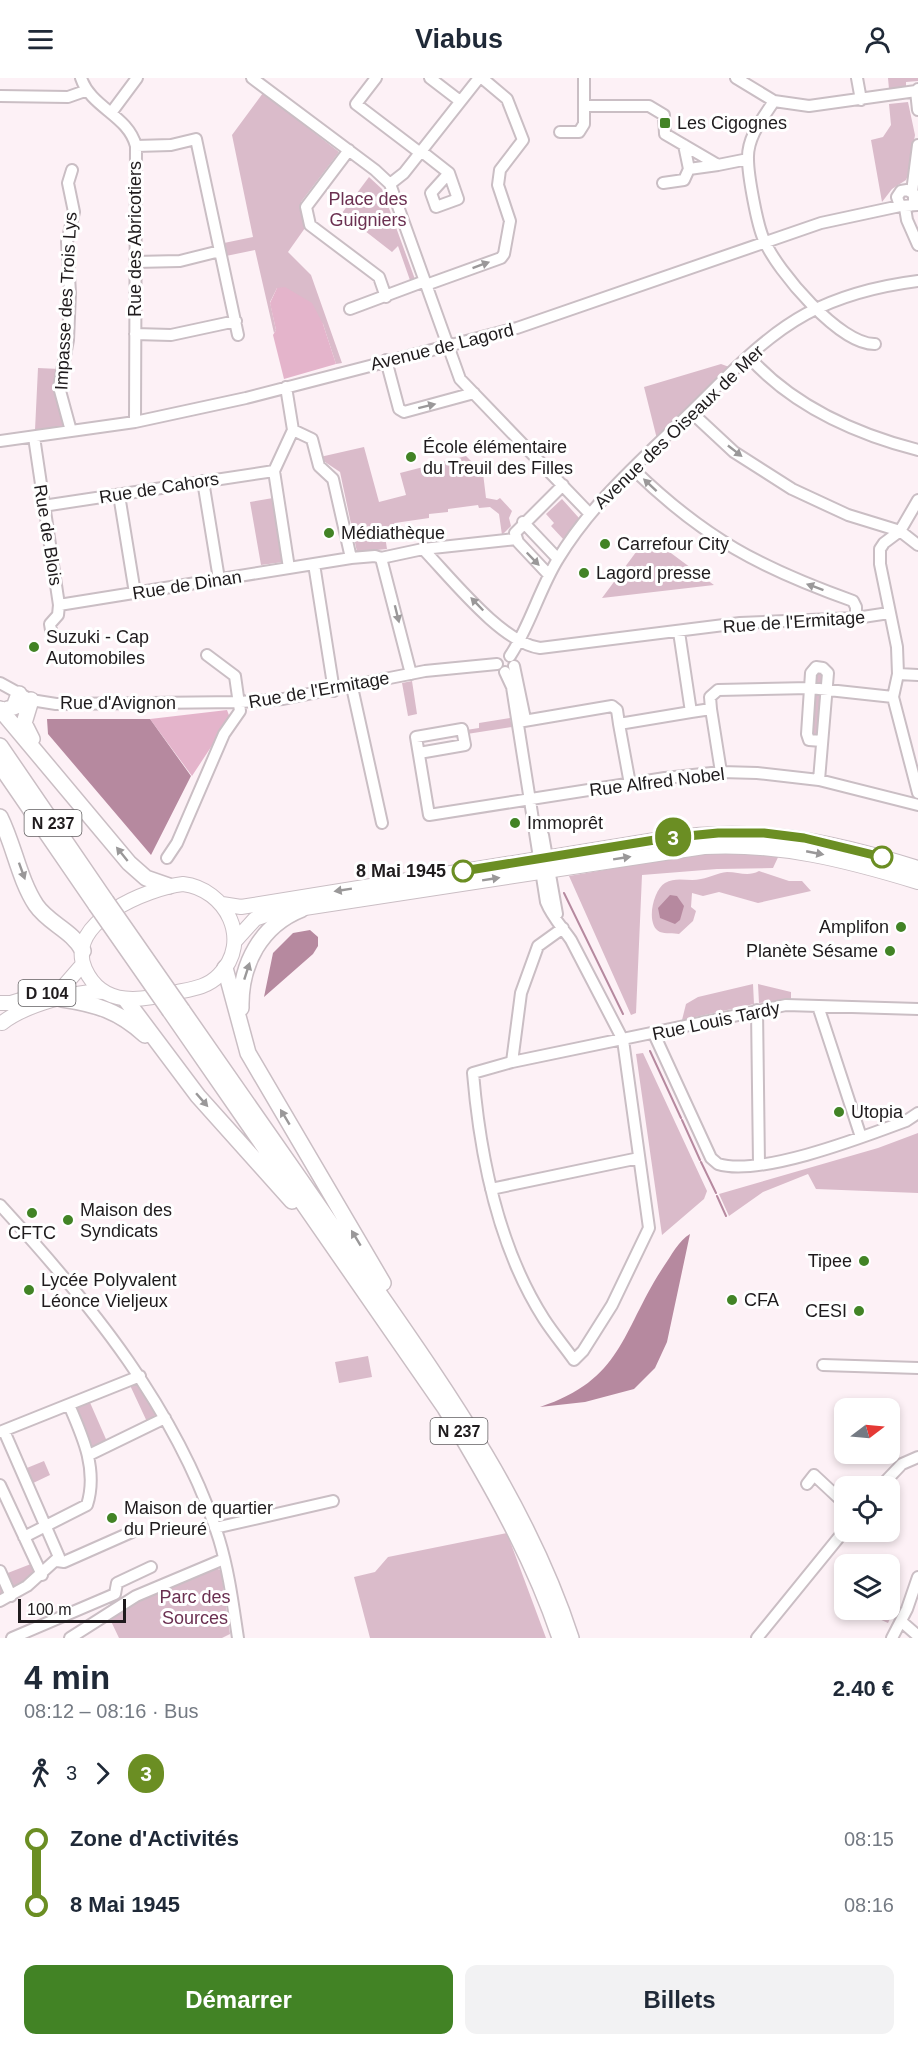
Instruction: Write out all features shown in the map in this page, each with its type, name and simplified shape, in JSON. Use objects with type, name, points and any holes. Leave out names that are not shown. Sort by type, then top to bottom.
[{"type":"highway","points":[[25,697],[14,707],[1,710],[129,863],[146,878],[169,886]]},
{"type":"highway","points":[[25,697],[24,723],[47,765]]},
{"type":"highway","name":"N 237","points":[[0,746],[101,903]]},
{"type":"highway","name":"N 237","points":[[0,765],[101,903],[402,1326],[452,1400],[506,1492],[547,1577],[571,1638]]},
{"type":"highway","points":[[0,817],[36,904],[51,921],[72,936],[83,958]]},
{"type":"highway","points":[[242,1029],[241,997],[257,945],[274,923],[302,909]]},
{"type":"highway","points":[[225,968],[248,1053],[395,1303],[402,1326]]},
{"type":"highway","points":[[62,999],[88,1002],[113,1011],[132,1023],[165,1055],[312,1226],[329,1240]]},
{"type":"highway","points":[[126,1000],[165,1055]]},
{"type":"highway","name":"N 237","points":[[176,1011],[445,1408],[481,1468],[526,1555],[560,1638]]},
{"type":"main road","points":[[235,941],[232,922],[222,904],[204,890],[193,885],[169,886],[102,918],[87,934],[83,958],[95,984],[104,992],[126,1000],[146,999],[198,988],[208,983],[225,968],[235,941],[249,924],[262,916],[687,836],[750,833],[814,839],[918,868]]},
{"type":"main road","points":[[222,904],[241,907],[544,864],[688,848],[749,846],[791,849],[831,856],[918,882]]},
{"type":"main road","name":"D 104","points":[[0,1005],[63,987],[83,958]]},
{"type":"main road","name":"D 104","points":[[1,1026],[22,1010],[91,992],[104,992]]},
{"type":"main road","points":[[0,1005],[1,1026]]},
{"type":"street","points":[[0,96],[68,97],[85,91],[81,78]]},
{"type":"street","points":[[111,113],[137,78]]},
{"type":"street","points":[[252,78],[349,150],[390,184],[460,379],[590,513]]},
{"type":"street","points":[[376,78],[356,104],[449,173]]},
{"type":"street","points":[[430,78],[460,101]]},
{"type":"street","points":[[350,309],[501,258],[504,254],[510,221],[498,185],[500,170],[523,140],[507,99],[480,78],[404,173],[390,184]]},
{"type":"street","points":[[560,132],[579,132],[584,124],[584,78]]},
{"type":"street","points":[[736,78],[774,101],[820,106],[917,90],[918,110]]},
{"type":"street","points":[[857,78],[861,100]]},
{"type":"street","name":"Rue des Abricotiers","points":[[85,91],[128,126],[136,146],[135,422]]},
{"type":"street","points":[[774,101],[753,136],[748,159],[765,243],[790,279],[816,309],[866,345],[875,344]]},
{"type":"street","points":[[584,106],[649,106],[664,115],[666,134],[718,165]]},
{"type":"street","points":[[136,146],[171,145],[196,139],[238,335]]},
{"type":"street","points":[[663,183],[684,180],[689,170],[684,145]]},
{"type":"street","points":[[918,145],[907,220],[918,245]]},
{"type":"street","points":[[349,150],[306,207],[310,225],[380,278],[386,297]]},
{"type":"street","points":[[689,170],[748,159]]},
{"type":"street","name":"Impasse des Trois Lys","points":[[71,431],[59,387],[68,340],[70,284],[67,242],[74,212],[68,183],[72,170]]},
{"type":"street","name":"Avenue de Lagord","points":[[0,441],[135,422],[286,387],[517,328],[821,223],[909,201]]},
{"type":"street","points":[[135,262],[180,261],[220,251]]},
{"type":"street","name":"Avenue des Oiseaux de Mer","points":[[506,665],[520,643],[549,575],[590,513],[749,357],[777,334],[816,309],[862,291],[918,281]]},
{"type":"street","points":[[135,334],[171,335],[236,321]]},
{"type":"street","points":[[749,357],[773,379],[826,415],[865,434],[918,450]]},
{"type":"street","points":[[386,360],[399,409],[404,412],[474,393]]},
{"type":"street","points":[[286,387],[293,430],[274,471],[290,568]]},
{"type":"street","points":[[691,412],[734,452],[792,489],[848,515],[900,531],[918,544]]},
{"type":"street","points":[[293,430],[312,440],[319,466],[333,479],[351,558]]},
{"type":"street","name":"Rue de Blois","points":[[34,436],[59,605],[58,615],[50,624],[51,630]]},
{"type":"street","points":[[633,469],[673,507],[737,552],[768,568],[853,601],[856,607],[856,618]]},
{"type":"street","name":"Rue de Cahors","points":[[43,506],[274,471]]},
{"type":"street","points":[[203,481],[219,579]]},
{"type":"street","points":[[518,530],[562,485]]},
{"type":"street","points":[[118,495],[135,594]]},
{"type":"street","points":[[918,500],[900,531],[880,549],[880,564],[897,647],[898,674],[893,698],[918,793]]},
{"type":"street","points":[[518,530],[558,559]]},
{"type":"street","points":[[518,530],[549,575]]},
{"type":"street","name":"Rue de Dinan","points":[[59,605],[351,558],[375,556],[381,558],[423,549],[503,540],[518,530]]},
{"type":"street","points":[[423,549],[504,632],[520,643]]},
{"type":"street","points":[[381,558],[411,674]]},
{"type":"street","points":[[314,564],[334,691]]},
{"type":"street","name":"Rue de l'Ermitage","points":[[520,643],[540,648],[740,623],[856,618],[889,613]]},
{"type":"street","points":[[679,632],[691,712]]},
{"type":"street","points":[[207,656],[235,676],[240,702]]},
{"type":"street","points":[[506,665],[521,722],[549,909],[563,928],[623,1040],[649,1228],[612,1305],[584,1351],[574,1360],[543,1318],[517,1266],[491,1189],[639,1158]]},
{"type":"street","name":"Rue de l'Ermitage","points":[[167,858],[177,843],[224,734],[237,717],[240,702],[334,691],[411,674],[506,665]]},
{"type":"street","points":[[819,780],[828,673],[823,668],[812,668],[807,737],[809,740],[822,741]]},
{"type":"street","points":[[898,674],[918,675]]},
{"type":"street","name":"Rue d'Avignon","points":[[0,683],[25,697],[66,704],[240,702]]},
{"type":"street","points":[[352,687],[382,823]]},
{"type":"street","points":[[721,772],[710,697],[718,690],[810,688],[893,698]]},
{"type":"street","points":[[521,722],[612,706],[617,710],[630,784]]},
{"type":"street","points":[[620,724],[711,709]]},
{"type":"street","name":"Rue Alfred Nobel","points":[[419,753],[429,815],[721,772],[768,774],[819,780],[918,805]]},
{"type":"street","points":[[512,1062],[521,993],[538,946],[563,928]]},
{"type":"street","name":"Rue Louis Tardy","points":[[491,1189],[478,1134],[473,1073],[512,1062],[786,1005],[918,1009]]},
{"type":"street","points":[[818,1006],[861,1137]]},
{"type":"street","points":[[757,1010],[759,1164]]},
{"type":"street","points":[[654,1034],[711,1158],[725,1166],[759,1164],[811,1154],[906,1121],[918,1113]]},
{"type":"street","points":[[0,1205],[116,1342],[165,1418],[196,1481],[214,1528],[224,1559],[238,1638]]},
{"type":"street","points":[[823,1365],[918,1368]]},
{"type":"street","points":[[134,1530],[64,1563],[58,1557],[47,1526],[2,1431],[140,1376]]},
{"type":"street","points":[[24,1537],[87,1505],[91,1485],[89,1455],[69,1405]]},
{"type":"street","points":[[89,1455],[165,1418]]},
{"type":"street","points":[[891,1476],[902,1464],[918,1456],[918,1448]]},
{"type":"street","points":[[807,1484],[814,1475],[834,1494]]},
{"type":"street","points":[[0,1485],[42,1575]]},
{"type":"street","points":[[214,1528],[333,1501]]},
{"type":"street","points":[[757,1638],[835,1542]]},
{"type":"street","points":[[0,1601],[42,1575],[58,1557]]},
{"type":"street","points":[[70,1638],[121,1604],[224,1559]]},
{"type":"street","points":[[121,1604],[115,1594],[117,1582],[151,1567]]},
{"type":"street","points":[[0,1571],[11,1596]]},
{"type":"street","points":[[892,1638],[902,1622],[918,1576]]},
{"type":"street","points":[[12,1638],[115,1594]]},
{"type":"street","points":[[902,1622],[918,1635]]},
{"type":"green space","points":[[888,78],[918,78],[918,81],[906,82],[906,86],[889,89]]},
{"type":"green space","points":[[263,93],[339,152],[301,202],[305,228],[288,252],[311,275],[342,363],[336,364],[323,324],[277,288],[270,302],[276,330],[274,333],[255,250],[226,256],[224,243],[253,237],[232,135]]},
{"type":"green space","points":[[908,102],[915,135],[909,173],[906,180],[892,189],[882,202],[871,140],[883,137],[891,125],[889,104]]},
{"type":"green space","name":"Place des Guigniers","points":[[369,177],[382,189],[416,282],[411,283],[398,246],[392,252],[342,213]]},
{"type":"green space","points":[[721,364],[732,368],[657,439],[644,387]]},
{"type":"green space","points":[[38,368],[59,369],[66,427],[35,430]]},
{"type":"green space","points":[[364,447],[379,502],[406,495],[400,473],[466,456],[483,473],[486,498],[497,500],[500,498],[512,511],[509,518],[511,526],[502,535],[499,514],[490,507],[479,508],[478,505],[448,509],[448,512],[429,514],[429,518],[395,523],[393,528],[384,530],[387,549],[357,552],[340,472],[325,462],[321,465],[320,457]]},
{"type":"green space","points":[[273,498],[283,562],[261,565],[250,502]]},
{"type":"green space","points":[[562,499],[579,518],[564,540],[551,526],[554,523],[546,514]]},
{"type":"green space","points":[[652,539],[714,585],[602,598],[642,544],[646,547]]},
{"type":"green space","points":[[823,668],[822,741],[807,734],[811,673]]},
{"type":"green space","points":[[412,681],[417,714],[408,716],[402,683]]},
{"type":"green space","points":[[510,718],[512,727],[467,734],[466,730],[479,728],[479,723]]},
{"type":"green space","points":[[698,852],[780,853],[773,868],[717,869],[642,875],[636,1013],[631,1015],[569,876],[627,866],[630,861]]},
{"type":"green space","points":[[759,871],[789,881],[802,881],[811,891],[758,903],[719,892],[703,896],[692,893],[691,907],[696,911],[693,921],[679,934],[662,933],[655,928],[652,908],[657,893],[665,883],[674,880],[701,879],[727,872],[747,874]]},
{"type":"green space","points":[[753,984],[754,1004],[682,1020],[686,1004],[698,997]]},
{"type":"green space","points":[[758,984],[791,992],[791,1000],[759,1003]]},
{"type":"green space","points":[[643,1053],[707,1191],[704,1199],[662,1235],[636,1054]]},
{"type":"green space","points":[[918,1133],[918,1193],[816,1189],[808,1174],[763,1192],[729,1216],[719,1194],[878,1148]]},
{"type":"green space","points":[[368,1356],[372,1377],[339,1383],[335,1362]]},
{"type":"green space","points":[[140,1376],[165,1418],[149,1426],[128,1381]]},
{"type":"green space","points":[[88,1398],[109,1446],[94,1453],[75,1403]]},
{"type":"green space","points":[[44,1461],[50,1475],[29,1485],[22,1470]]},
{"type":"green space","points":[[507,1533],[546,1638],[370,1638],[354,1577],[375,1572],[388,1557]]},
{"type":"green space","points":[[36,1562],[42,1575],[0,1601],[0,1576]]},
{"type":"green space","name":"Parc des Sources","points":[[211,1567],[221,1570],[230,1634],[222,1638],[119,1638],[109,1617],[136,1599]]},
{"type":"shaded area","points":[[285,287],[312,303],[323,324],[336,364],[284,379],[273,335],[276,330],[270,303],[277,288]]},
{"type":"shaded area","points":[[227,710],[230,718],[192,776],[150,719]]},
{"type":"shaded area","points":[[47,719],[150,719],[191,776],[151,855],[48,734]]},
{"type":"shaded area","points":[[670,895],[677,896],[684,906],[680,920],[675,924],[660,918],[658,908]]},
{"type":"shaded area","points":[[310,930],[318,937],[318,946],[313,954],[264,997],[273,953],[293,933]]},
{"type":"shaded area","points":[[690,1234],[667,1342],[655,1368],[634,1389],[585,1402],[540,1407],[568,1396],[589,1382],[605,1367],[628,1332],[664,1266],[679,1244]]},
{"type":"waterway","points":[[564,893],[623,1014]]},
{"type":"waterway","points":[[650,1051],[681,1118]]},
{"type":"waterway","points":[[682,1120],[700,1160]]},
{"type":"waterway","points":[[701,1162],[716,1193]]},
{"type":"waterway","points":[[717,1196],[726,1216]]},
{"type":"bus line","name":"3","points":[[463,871],[667,838],[718,833],[778,834],[834,844],[882,857]]},
{"type":"place","name":"Les Cigognes","points":[[665,123]]},
{"type":"place","name":"École élémentaire du Treuil des Filles","points":[[411,457]]},
{"type":"place","name":"Médiathèque","points":[[329,533]]},
{"type":"place","name":"Carrefour City","points":[[605,544]]},
{"type":"place","name":"Lagord presse","points":[[584,573]]},
{"type":"place","name":"Suzuki - Cap Automobiles","points":[[34,647]]},
{"type":"place","name":"Immoprêt","points":[[515,823]]},
{"type":"place","name":"8 Mai 1945","points":[[463,871]]},
{"type":"place","name":"Amplifon","points":[[901,927]]},
{"type":"place","name":"Planète Sésame","points":[[890,951]]},
{"type":"place","name":"Utopia","points":[[839,1112]]},
{"type":"place","name":"CFTC","points":[[32,1213]]},
{"type":"place","name":"Maison des Syndicats","points":[[68,1220]]},
{"type":"place","name":"Tipee","points":[[864,1261]]},
{"type":"place","name":"Lycée Polyvalent Léonce Vieljeux","points":[[29,1290]]},
{"type":"place","name":"CFA","points":[[732,1300]]},
{"type":"place","name":"CESI","points":[[859,1311]]},
{"type":"place","name":"Maison de quartier du Prieuré","points":[[112,1518]]}]
